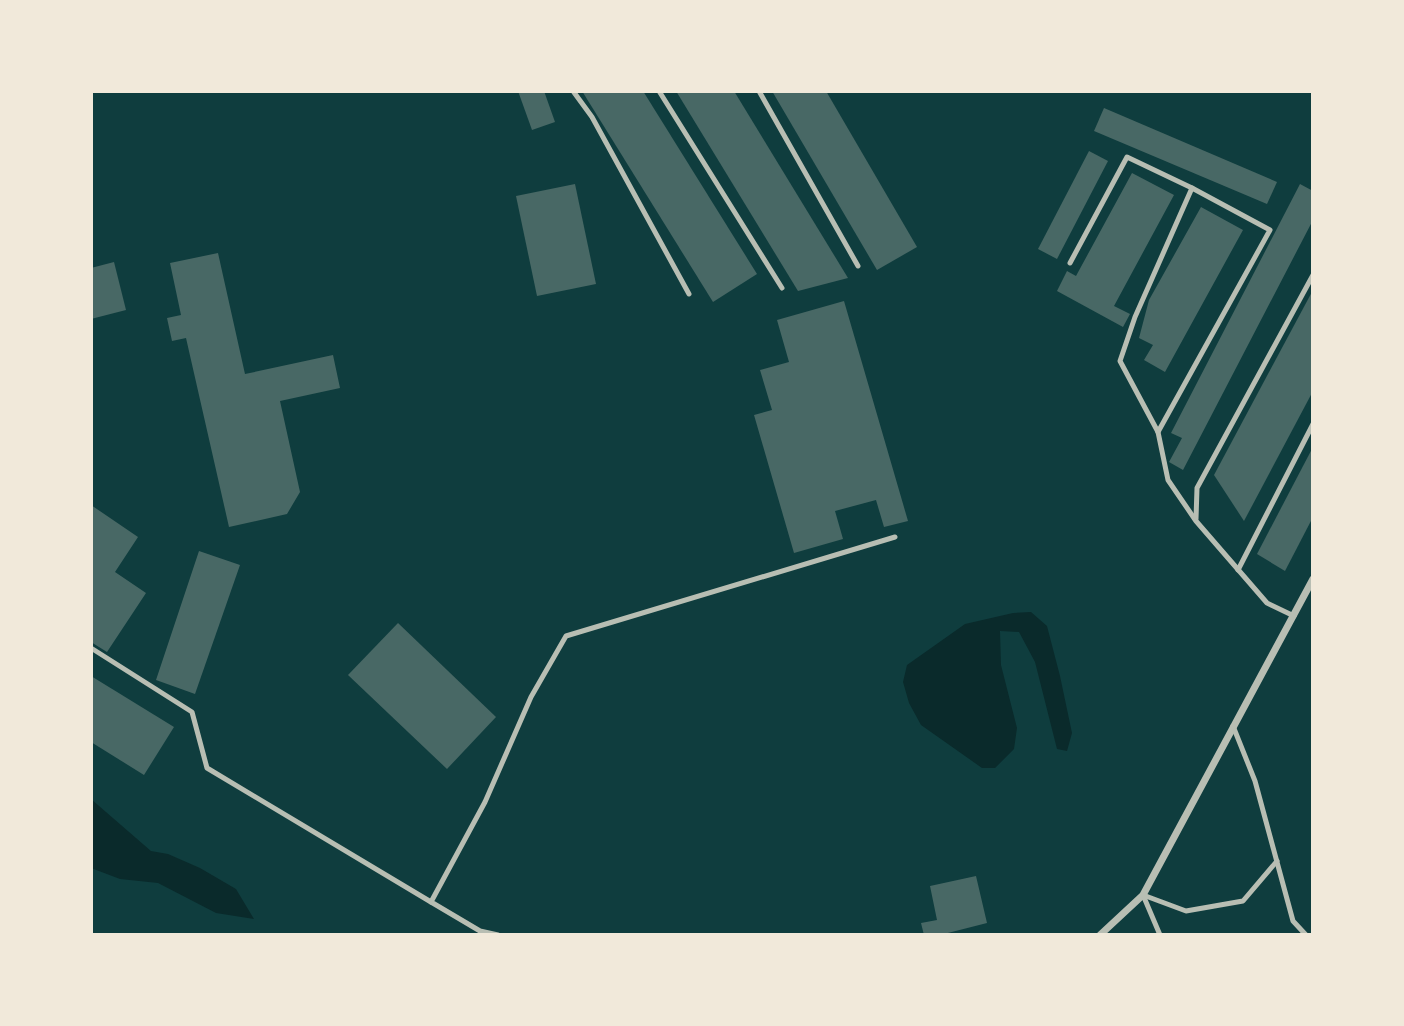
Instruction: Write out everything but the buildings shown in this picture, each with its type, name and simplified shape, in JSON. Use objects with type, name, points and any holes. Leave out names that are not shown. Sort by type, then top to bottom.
[{"type":"street","points":[[1100,935],[1143,895],[1313,579]]},
{"type":"lane","points":[[573,91],[592,117],[689,294]]},
{"type":"lane","points":[[659,91],[782,288]]},
{"type":"lane","points":[[759,91],[858,266]]},
{"type":"lane","points":[[1070,263],[1126,157],[1192,188],[1270,230],[1158,432]]},
{"type":"lane","points":[[1192,188],[1135,317],[1120,361],[1158,432],[1168,480],[1196,521],[1267,603],[1294,616]]},
{"type":"lane","points":[[1196,521],[1197,488],[1313,275]]},
{"type":"lane","points":[[1238,570],[1313,424]]},
{"type":"lane","points":[[431,902],[485,802],[531,697],[566,636],[895,537]]},
{"type":"lane","points":[[91,648],[192,712],[207,768],[480,931],[498,935]]},
{"type":"lane","points":[[1233,726],[1255,781],[1293,921],[1306,935]]},
{"type":"lane","points":[[1143,895],[1186,911],[1243,901],[1277,861]]},
{"type":"lane","points":[[1143,895],[1160,935]]},
{"type":"water","points":[[1031,612],[1047,626],[1060,676],[1072,733],[1067,751],[1057,749],[1035,662],[1019,632],[1000,631],[1001,665],[1017,728],[1014,749],[995,768],[982,768],[921,725],[909,703],[903,682],[907,665],[965,624],[1013,613]]},
{"type":"water","points":[[91,799],[151,851],[168,854],[200,868],[236,889],[254,919],[216,913],[158,883],[120,879],[91,868]]}]
